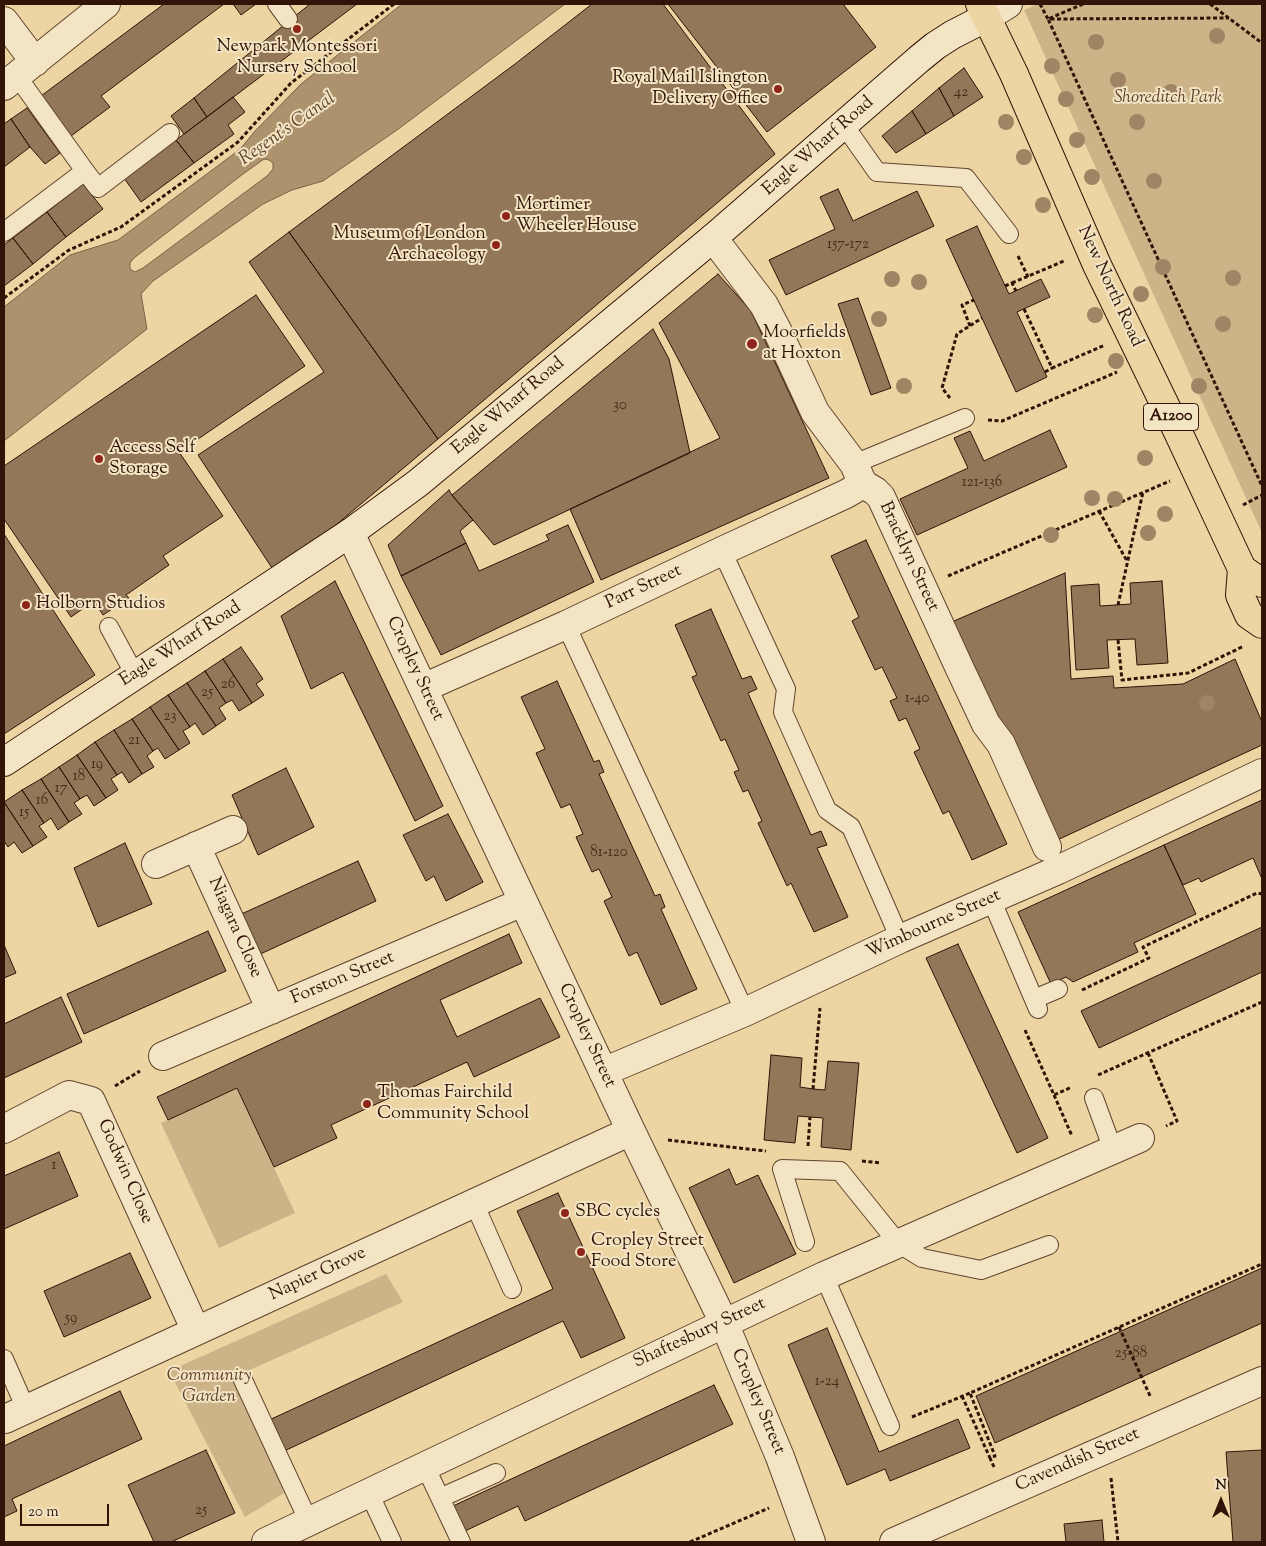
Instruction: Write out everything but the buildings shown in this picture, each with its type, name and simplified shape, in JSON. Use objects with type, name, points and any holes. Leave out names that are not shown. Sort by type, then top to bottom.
[{"type":"main road","name":"New North Road","points":[[991,8],[1014,74],[1097,265],[1178,432],[1252,576],[1240,594],[1249,615],[1262,624]]},
{"type":"street","points":[[4,21],[19,75],[106,4]]},
{"type":"street","name":"Eagle Wharf Road","points":[[4,762],[350,533],[418,483],[713,238],[935,46],[991,8]]},
{"type":"street","name":"Bracklyn Street","points":[[713,238],[764,305],[815,412],[858,474],[881,497],[986,724],[1001,744],[1053,858]]},
{"type":"street","name":"Parr Street","points":[[423,688],[566,625],[846,494],[858,474]]},
{"type":"street","name":"Cropley Street","points":[[350,533],[632,1134],[724,1323],[780,1457],[811,1542]]},
{"type":"street","name":"Wimbourne Street","points":[[603,1072],[745,1012],[900,939],[991,899],[1053,858],[1262,773]]},
{"type":"street","points":[[156,864],[234,830]]},
{"type":"street","name":"Niagara Close","points":[[196,846],[271,1010]]},
{"type":"street","name":"Forston Street","points":[[163,1056],[523,902]]},
{"type":"street","name":"Godwin Close","points":[[4,1129],[70,1095],[91,1100],[196,1331]]},
{"type":"street","name":"Napier Grove","points":[[16,1414],[474,1203],[632,1134]]},
{"type":"street","name":"Shaftesbury Street","points":[[266,1542],[824,1276],[1140,1138]]},
{"type":"street","name":"Cavendish Street","points":[[894,1542],[1262,1381]]},
{"type":"lane","points":[[277,4],[288,18]]},
{"type":"lane","points":[[19,75],[98,188],[170,133]]},
{"type":"lane","points":[[844,125],[877,172],[966,178],[1009,234]]},
{"type":"lane","points":[[4,232],[85,171]]},
{"type":"lane","points":[[858,474],[965,418]]},
{"type":"lane","points":[[722,551],[786,689],[783,712],[802,756],[827,810],[851,827],[900,939]]},
{"type":"lane","points":[[566,625],[745,1012]]},
{"type":"lane","points":[[109,627],[135,675]]},
{"type":"lane","points":[[991,899],[1036,1004],[1058,989]]},
{"type":"lane","points":[[1094,1098],[1113,1150]]},
{"type":"lane","points":[[805,1242],[782,1169],[840,1172],[898,1243],[922,1258],[981,1270],[1049,1245]]},
{"type":"lane","points":[[474,1203],[512,1288]]},
{"type":"lane","points":[[824,1276],[890,1426]]},
{"type":"lane","points":[[4,1359],[16,1414]]},
{"type":"lane","points":[[243,1380],[309,1522]]},
{"type":"lane","points":[[425,1466],[461,1542]]},
{"type":"lane","points":[[440,1498],[496,1473]]},
{"type":"lane","points":[[369,1493],[392,1542]]},
{"type":"path","points":[[4,298],[68,250],[121,227],[238,142],[291,83],[394,4]]},
{"type":"path","points":[[1040,4],[1262,486]]},
{"type":"path","points":[[1048,19],[1083,4]]},
{"type":"path","points":[[1210,4],[1262,42]]},
{"type":"path","points":[[1048,19],[1229,18]]},
{"type":"path","points":[[1005,286],[1069,259]]},
{"type":"path","points":[[1012,284],[1016,291]]},
{"type":"path","points":[[970,326],[962,305],[974,300]]},
{"type":"path","points":[[1024,309],[1052,368]]},
{"type":"path","points":[[982,318],[957,334],[942,388],[965,418],[1002,421],[1120,371]]},
{"type":"path","points":[[1045,372],[1108,344]]},
{"type":"path","points":[[922,588],[1170,480]]},
{"type":"path","points":[[1118,605],[1143,492]]},
{"type":"path","points":[[1242,506],[1262,495]]},
{"type":"path","points":[[1098,511],[1128,561]]},
{"type":"path","points":[[1118,640],[1122,680],[1188,673],[1245,645]]},
{"type":"path","points":[[1058,989],[1070,995],[1149,958],[1143,947],[1257,893],[1262,894]]},
{"type":"path","points":[[813,1089],[822,976]]},
{"type":"path","points":[[1108,1070],[1262,1002]]},
{"type":"path","points":[[1036,1004],[1015,1009],[1083,1162]]},
{"type":"path","points":[[1140,1138],[1177,1121],[1148,1053]]},
{"type":"path","points":[[91,1100],[163,1056]]},
{"type":"path","points":[[1054,1095],[1078,1084]]},
{"type":"path","points":[[632,1134],[772,1152]]},
{"type":"path","points":[[854,1160],[881,1162]]},
{"type":"path","points":[[890,1426],[1221,1284],[1262,1264]]},
{"type":"path","points":[[1119,1327],[1142,1377]]},
{"type":"path","points":[[1014,1373],[1016,1378]]},
{"type":"path","points":[[970,1393],[995,1456],[990,1458]]},
{"type":"path","points":[[962,1396],[1007,1492]]},
{"type":"path","points":[[1106,1448],[1112,1479],[1118,1542]]},
{"type":"path","points":[[690,1542],[794,1496]]},
{"type":"green space","name":"Shoreditch Park","points":[[1038,4],[1262,4],[1262,533],[1024,10]]},
{"type":"green space","points":[[237,1088],[295,1213],[219,1248],[161,1123]]},
{"type":"green space","name":"Community Garden","points":[[386,1274],[403,1302],[236,1376],[284,1493],[245,1517],[169,1371]]},
{"type":"water","name":"Regent's Canal","points":[[402,4],[565,4],[397,130],[323,181],[292,190],[263,204],[153,281],[141,294],[147,329],[4,441],[4,307],[70,255],[118,240],[231,156],[241,148],[301,84]],"holes":[[[264,159],[273,163],[273,169],[267,176],[143,268],[135,272],[130,269],[130,263],[134,258],[243,174]]]},
{"type":"place","name":"Newpark Montessori Nursery School","points":[[297,29]]},
{"type":"place","name":"Royal Mail Islington Delivery Office","points":[[778,89]]},
{"type":"place","name":"Mortimer Wheeler House","points":[[506,216]]},
{"type":"place","name":"Museum of London Archaeology","points":[[496,245]]},
{"type":"place","name":"Moorfields at Hoxton","points":[[752,344]]},
{"type":"place","name":"Access Self Storage","points":[[99,459]]},
{"type":"place","name":"Holborn Studios","points":[[26,605]]},
{"type":"place","name":"Thomas Fairchild Community School","points":[[367,1104]]},
{"type":"place","name":"SBC cycles","points":[[565,1213]]},
{"type":"place","name":"Cropley Street Food Store","points":[[581,1252]]}]
